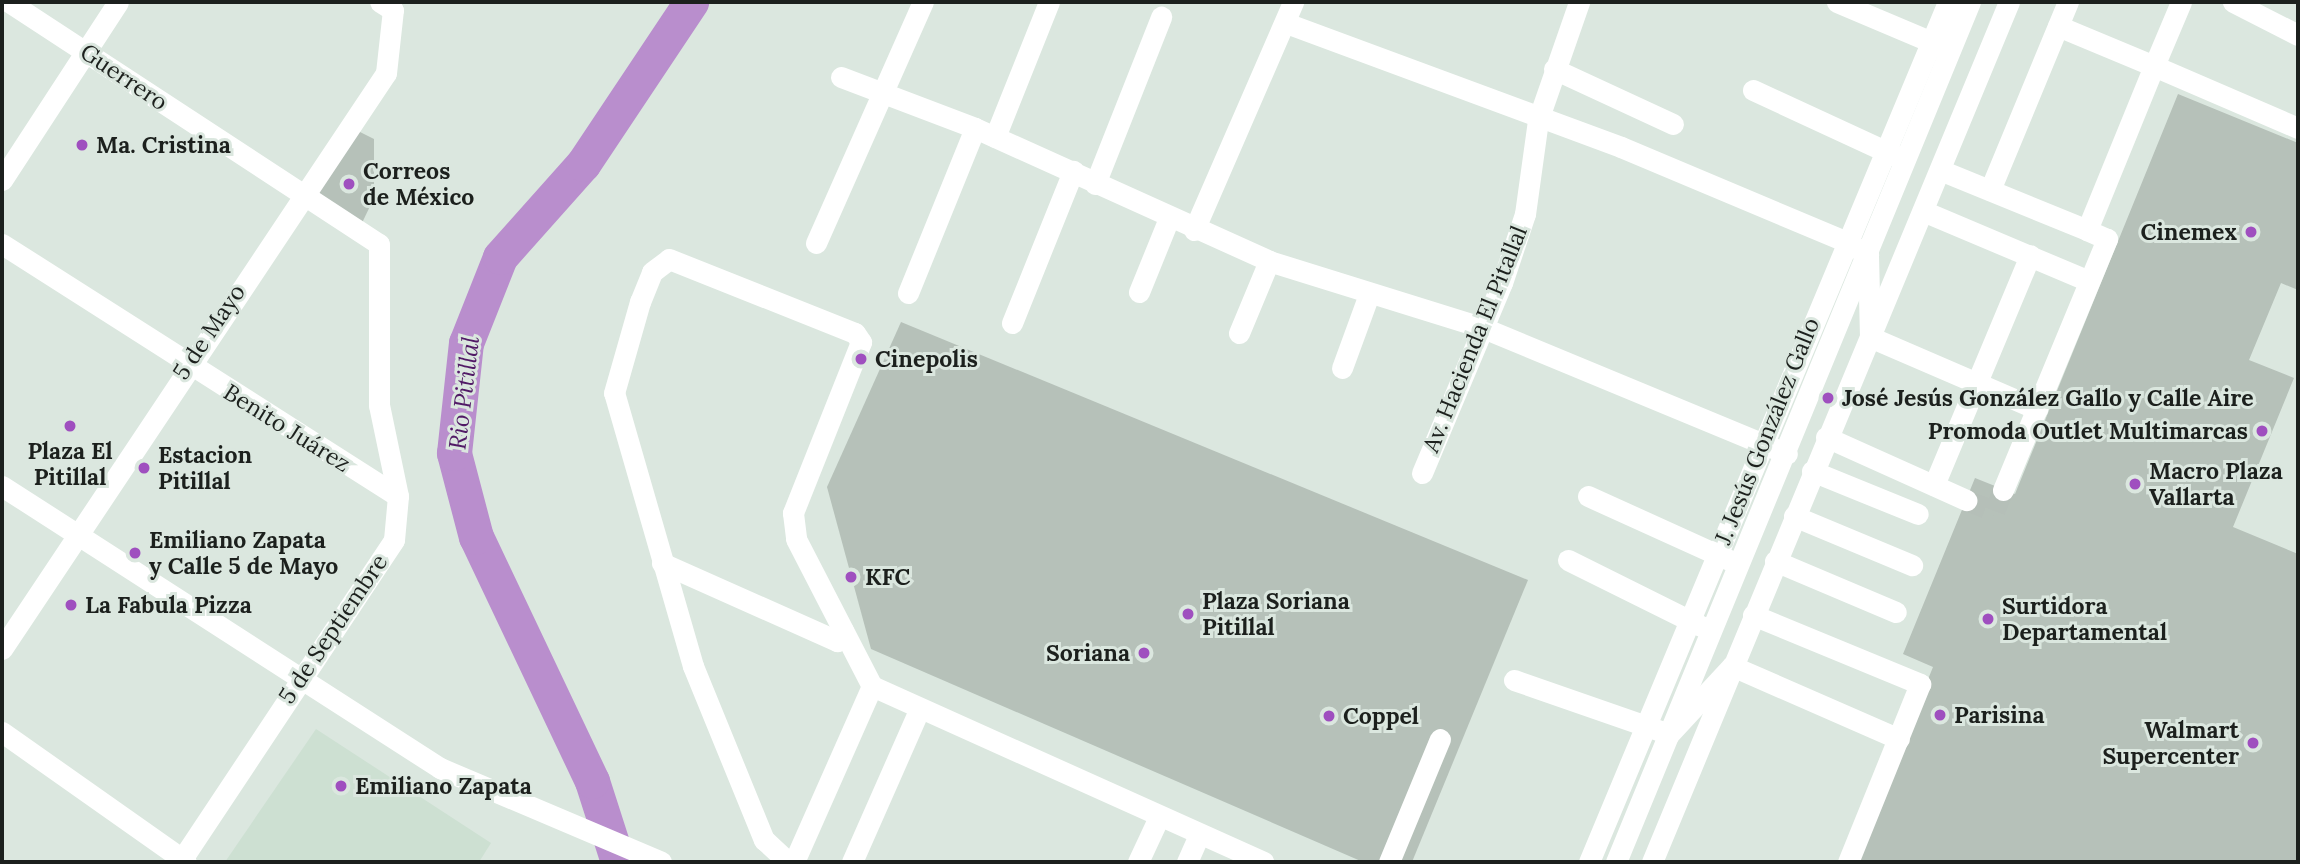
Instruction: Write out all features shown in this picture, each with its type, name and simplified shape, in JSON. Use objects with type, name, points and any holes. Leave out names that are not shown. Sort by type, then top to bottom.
[{"type":"street","name":"Guerrero","points":[[9,2],[85,50],[299,197],[379,244]]},
{"type":"street","points":[[2,180],[118,2]]},
{"type":"street","points":[[816,243],[879,92],[923,2]]},
{"type":"street","points":[[995,137],[1049,2]]},
{"type":"street","points":[[1194,230],[1293,2]]},
{"type":"street","name":"Av. Hacienda El Pitallal","points":[[1422,473],[1525,214],[1538,120],[1579,2]]},
{"type":"street","points":[[1837,2],[1951,50]]},
{"type":"street","name":"J. Jesús González Gallo","points":[[1590,862],[1845,241],[1948,2]]},
{"type":"street","name":"J. Jesús González Gallo","points":[[1616,862],[1738,565],[1787,454],[1970,2]]},
{"type":"street","points":[[1652,862],[1812,471],[2009,2]]},
{"type":"street","points":[[1990,190],[2068,2]]},
{"type":"street","points":[[2087,230],[2181,2]]},
{"type":"street","points":[[2233,2],[2298,35]]},
{"type":"street","name":"5 de Mayo","points":[[2,649],[186,366],[386,73],[386,6]]},
{"type":"street","points":[[1095,184],[1161,17]]},
{"type":"street","points":[[1286,23],[1538,120],[1621,147],[1845,241],[1868,255],[1870,337]]},
{"type":"street","points":[[2058,26],[2298,128]]},
{"type":"street","points":[[1555,69],[1673,124]]},
{"type":"street","points":[[841,78],[975,128],[1194,230],[1269,261],[1368,297],[1481,327],[1787,454]]},
{"type":"street","points":[[1753,90],[1907,161]]},
{"type":"street","points":[[908,293],[975,128]]},
{"type":"street","points":[[1940,170],[2107,239],[2003,490]]},
{"type":"street","points":[[1012,323],[1073,172]]},
{"type":"street","points":[[1923,211],[2089,281]]},
{"type":"street","points":[[1139,292],[1169,218]]},
{"type":"street","name":"Benito Juárez","points":[[2,244],[186,366],[398,496]]},
{"type":"street","name":"5 de Septiembre","points":[[183,861],[297,681],[394,540],[398,496],[379,405],[379,244]]},
{"type":"street","points":[[1934,485],[2031,255]]},
{"type":"street","points":[[788,862],[764,840],[711,714],[662,563],[614,393],[640,302],[652,272],[669,259],[855,333],[861,352],[793,513],[796,539],[872,686],[919,710],[1263,862]]},
{"type":"street","points":[[1239,333],[1269,261]]},
{"type":"street","points":[[1342,368],[1368,297]]},
{"type":"street","points":[[1870,337],[2037,409]]},
{"type":"street","points":[[1826,438],[1966,500]]},
{"type":"street","points":[[1812,471],[1918,514]]},
{"type":"street","points":[[2,486],[297,681],[440,768],[662,862]]},
{"type":"street","points":[[1588,496],[1738,565]]},
{"type":"street","points":[[1794,516],[1912,565]]},
{"type":"street","points":[[1568,560],[1711,631]]},
{"type":"street","points":[[1776,561],[1896,612]]},
{"type":"street","points":[[662,563],[837,641],[843,631]]},
{"type":"street","points":[[1753,615],[1917,682],[1899,739],[1848,862]]},
{"type":"street","points":[[1514,680],[1643,730],[1669,734],[1732,666]]},
{"type":"street","points":[[1732,666],[1899,739]]},
{"type":"street","points":[[794,862],[872,686]]},
{"type":"street","points":[[852,862],[919,710]]},
{"type":"street","points":[[2,732],[183,861]]},
{"type":"street","points":[[1389,862],[1440,738]]},
{"type":"street","points":[[1138,862],[1158,817]]},
{"type":"street","points":[[1187,862],[1199,835]]},
{"type":"shaded area","name":"Emiliano Zapata","points":[[316,729],[491,843],[479,862],[225,862]]},
{"type":"building","name":"Macro Plaza Vallarta","points":[[2178,94],[2298,143],[2298,290],[2281,283],[2249,360],[2294,378],[2233,527],[2298,554],[2298,862],[1854,862],[1933,667],[1903,654],[1975,478],[2015,494]]},
{"type":"building","name":"Correos de México","points":[[358,131],[374,139],[374,198],[361,225],[317,195]]},
{"type":"building","name":"Plaza Soriana Pitillal","points":[[901,322],[1528,580],[1412,862],[1363,862],[871,649],[827,487]]},
{"type":"waterway","name":"Rio Pitillal","points":[[618,862],[592,781],[476,537],[454,453],[466,343],[500,257],[583,164],[691,2]]},
{"type":"tunnel","points":[[1966,500],[1995,511],[2003,490]]},
{"type":"place","name":"Ma. Cristina","points":[[82,145]]},
{"type":"place","name":"Correos de México","points":[[349,184]]},
{"type":"place","name":"Cinemex","points":[[2251,232]]},
{"type":"place","name":"Cinepolis","points":[[861,359]]},
{"type":"place","name":"José Jesús González Gallo y Calle Aire","points":[[1828,398]]},
{"type":"place","name":"Plaza El Pitillal","points":[[70,426]]},
{"type":"place","name":"Promoda Outlet Multimarcas","points":[[2262,431]]},
{"type":"place","name":"Estacion Pitillal","points":[[144,468]]},
{"type":"place","name":"Macro Plaza Vallarta","points":[[2135,484]]},
{"type":"place","name":"Emiliano Zapata y Calle 5 de Mayo","points":[[135,553]]},
{"type":"place","name":"KFC","points":[[851,577]]},
{"type":"place","name":"La Fabula Pizza","points":[[71,605]]},
{"type":"place","name":"Plaza Soriana Pitillal","points":[[1188,614]]},
{"type":"place","name":"Surtidora Departamental","points":[[1988,619]]},
{"type":"place","name":"Soriana","points":[[1144,653]]},
{"type":"place","name":"Parisina","points":[[1940,715]]},
{"type":"place","name":"Coppel","points":[[1329,716]]},
{"type":"place","name":"Walmart Supercenter","points":[[2253,743]]},
{"type":"place","name":"Emiliano Zapata","points":[[341,786]]}]
